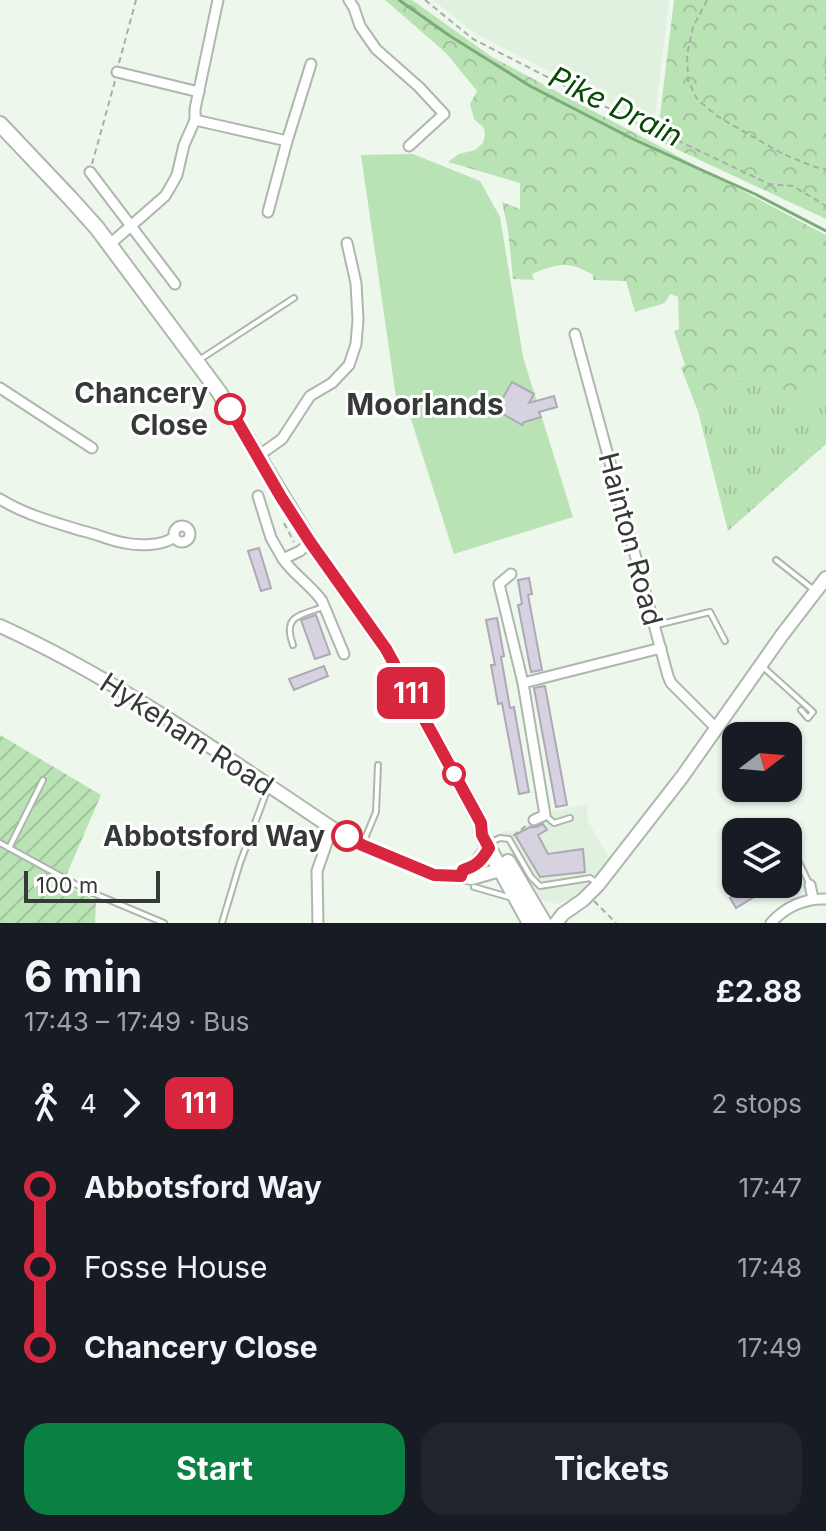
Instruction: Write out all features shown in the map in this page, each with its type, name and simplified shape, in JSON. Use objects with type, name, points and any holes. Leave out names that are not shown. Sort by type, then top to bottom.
[{"type":"main road","points":[[0,124],[71,199],[109,245],[231,409],[303,544],[386,649],[481,823],[490,832],[519,900],[536,922]]},
{"type":"main road","points":[[475,866],[495,843]]},
{"type":"main road","points":[[504,865],[536,922]]},
{"type":"street","points":[[109,245],[165,196],[177,175],[184,145],[195,120],[218,0]]},
{"type":"street","points":[[349,0],[360,26],[376,49],[444,114],[409,146]]},
{"type":"street","points":[[268,212],[311,64]]},
{"type":"street","points":[[117,72],[199,92]]},
{"type":"street","points":[[195,120],[287,141]]},
{"type":"street","points":[[90,172],[175,284]]},
{"type":"street","points":[[258,456],[282,439],[310,396],[332,383],[349,365],[356,344],[358,320],[356,283],[347,243]]},
{"type":"street","name":"Hainton Road","points":[[575,334],[671,683],[715,727]]},
{"type":"street","points":[[0,388],[92,448]]},
{"type":"street","points":[[258,496],[271,538],[297,577],[317,594],[325,606],[344,654]]},
{"type":"street","points":[[0,499],[41,519],[125,543],[162,543],[174,537]]},
{"type":"street","points":[[283,559],[300,551],[303,544]]},
{"type":"street","points":[[511,574],[499,584],[523,683],[545,815],[534,820]]},
{"type":"street","points":[[536,922],[552,914],[560,919],[585,902],[682,777],[760,665],[822,585]]},
{"type":"street","name":"Hykeham Road","points":[[0,626],[150,706],[362,845],[434,875],[472,878],[504,865]]},
{"type":"street","points":[[523,683],[661,648]]},
{"type":"street","points":[[318,923],[317,871],[332,828]]},
{"type":"street","points":[[461,876],[463,870],[475,866],[504,865]]},
{"type":"street","points":[[810,885],[813,898]]},
{"type":"street","points":[[771,923],[785,911],[813,898],[826,899]]},
{"type":"lane","points":[[197,362],[294,298]]},
{"type":"lane","points":[[776,560],[822,585]]},
{"type":"lane","points":[[293,645],[288,631],[290,622],[325,606]]},
{"type":"lane","points":[[655,626],[710,612],[725,641]]},
{"type":"lane","points":[[760,665],[813,712],[808,718],[801,710]]},
{"type":"lane","points":[[362,845],[376,812],[378,765]]},
{"type":"lane","points":[[9,848],[43,780]]},
{"type":"lane","points":[[222,923],[240,863],[269,786]]},
{"type":"lane","points":[[545,815],[554,823],[570,818]]},
{"type":"lane","points":[[0,843],[88,891],[164,923]]},
{"type":"lane","points":[[495,843],[540,886],[590,878],[598,885]]},
{"type":"lane","points":[[802,868],[810,885]]},
{"type":"lane","points":[[474,887],[490,888],[519,900]]},
{"type":"path","points":[[90,172],[136,0]]},
{"type":"path","points":[[425,0],[473,39],[653,131],[769,184],[793,186],[826,206]]},
{"type":"path","points":[[707,0],[693,27],[687,55],[688,80],[697,99],[717,116],[783,154],[826,169]]},
{"type":"path","points":[[826,57],[826,80]]},
{"type":"path","points":[[284,523],[303,544]]},
{"type":"path","points":[[495,843],[534,820]]},
{"type":"path","points":[[585,902],[592,900],[616,923]]},
{"type":"shaded area","points":[[433,0],[669,0],[654,125],[476,34]]},
{"type":"shaded area","points":[[587,804],[588,821],[610,860],[574,898],[556,904],[543,901],[531,888],[500,832],[519,830],[550,812]]},
{"type":"green space","points":[[385,0],[412,0],[492,57],[826,235],[826,384],[798,399],[741,378],[725,383],[698,411],[681,368],[685,365],[674,331],[679,329],[678,297],[670,294],[665,303],[635,312],[626,281],[593,280],[593,275],[569,265],[532,274],[534,280],[513,279],[502,202],[520,209],[520,183],[448,162],[483,143],[484,128],[474,119],[470,104],[477,91],[446,53]]},
{"type":"green space","points":[[674,0],[826,0],[826,219],[657,140]]},
{"type":"green space","points":[[413,154],[480,181],[500,217],[523,357],[573,517],[454,554],[410,416],[399,418],[361,155]]},
{"type":"green space","points":[[741,378],[797,398],[826,384],[826,444],[728,531],[698,411],[725,383]]},
{"type":"green space","points":[[0,735],[101,795],[66,876],[68,886],[96,901],[95,923],[0,923]]},
{"type":"building","points":[[512,382],[534,394],[529,403],[554,396],[557,407],[539,412],[541,417],[522,425],[496,410]]},
{"type":"building","points":[[259,548],[271,588],[261,591],[248,551]]},
{"type":"building","points":[[529,578],[532,594],[528,595],[542,670],[531,672],[518,605],[522,604],[518,580]]},
{"type":"building","points":[[316,615],[330,654],[315,659],[301,620]]},
{"type":"building","points":[[497,618],[510,708],[514,707],[529,792],[519,794],[502,703],[498,704],[491,665],[495,665],[486,620]]},
{"type":"building","points":[[324,666],[328,676],[294,690],[289,679]]},
{"type":"building","points":[[545,686],[567,805],[556,807],[534,688]]},
{"type":"building","points":[[543,824],[547,830],[538,835],[548,854],[583,849],[585,872],[540,877],[515,835]]},
{"type":"building","points":[[730,898],[752,898],[736,908]]},
{"type":"waterway","name":"Pike Drain","points":[[399,0],[530,86],[826,231]]},
{"type":"bus line","name":"111","points":[[230,409],[310,542],[386,649],[481,823],[482,835],[489,848],[475,866],[463,870],[461,876],[434,875],[347,836]]},
{"type":"place","name":"Chancery Close","points":[[230,409]]},
{"type":"place","name":"Abbotsford Way","points":[[347,836]]},
{"type":"district","name":"Moorlands","points":[[425,404]]}]
